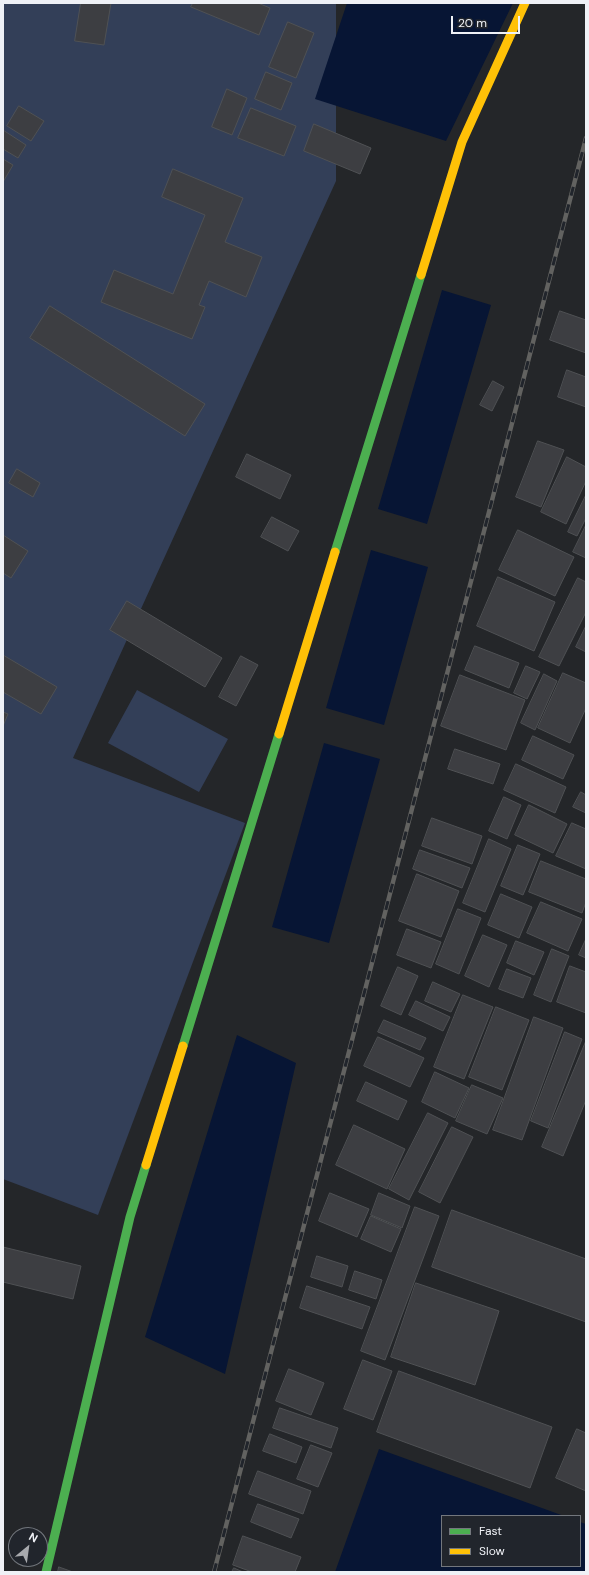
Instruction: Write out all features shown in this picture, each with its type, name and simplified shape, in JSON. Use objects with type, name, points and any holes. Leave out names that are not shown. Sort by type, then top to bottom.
[{"type":"street","points":[[46,1572],[130,1217],[462,142],[526,3]]},
{"type":"shaded area","points":[[3,3],[336,3],[336,181],[73,758],[245,823],[98,1215],[3,1179]]},
{"type":"shaded area","points":[[347,3],[513,3],[446,141],[315,99]]},
{"type":"shaded area","points":[[442,290],[491,305],[427,524],[378,509]]},
{"type":"shaded area","points":[[371,550],[428,567],[384,725],[326,708]]},
{"type":"shaded area","points":[[137,690],[228,739],[199,792],[108,743]]},
{"type":"shaded area","points":[[324,743],[380,759],[329,943],[272,927]]},
{"type":"shaded area","points":[[237,1035],[296,1063],[225,1374],[145,1337]]},
{"type":"shaded area","points":[[379,1449],[561,1515],[441,1515],[441,1567],[581,1567],[581,1522],[586,1524],[586,1572],[335,1572]]},
{"type":"building","points":[[81,3],[111,3],[104,45],[75,41]]},
{"type":"building","points":[[193,3],[258,3],[270,8],[259,35],[191,7]]},
{"type":"building","points":[[288,22],[314,33],[296,78],[269,67]]},
{"type":"building","points":[[266,72],[292,83],[281,110],[255,99]]},
{"type":"building","points":[[227,89],[247,98],[232,135],[212,127]]},
{"type":"building","points":[[19,106],[44,121],[31,141],[7,126]]},
{"type":"building","points":[[251,108],[296,126],[284,156],[238,138]]},
{"type":"building","points":[[314,124],[371,148],[360,174],[304,151]]},
{"type":"building","points":[[3,130],[26,145],[18,158],[3,149]]},
{"type":"building","points":[[3,159],[13,165],[3,182]]},
{"type":"building","points":[[173,169],[243,198],[225,242],[262,257],[246,297],[209,281],[199,305],[205,307],[192,339],[101,302],[114,270],[173,294],[205,215],[162,197]]},
{"type":"building","points":[[50,306],[205,404],[185,436],[30,338]]},
{"type":"building","points":[[560,311],[586,320],[586,353],[550,340]]},
{"type":"building","points":[[567,370],[586,377],[586,407],[558,397]]},
{"type":"building","points":[[493,381],[504,387],[492,411],[480,405]]},
{"type":"building","points":[[538,441],[564,450],[541,507],[516,497]]},
{"type":"building","points":[[247,454],[291,475],[280,499],[236,477]]},
{"type":"building","points":[[567,457],[586,467],[586,481],[566,524],[541,512]]},
{"type":"building","points":[[17,469],[40,483],[33,497],[9,483]]},
{"type":"building","points":[[586,495],[586,518],[577,536],[568,532]]},
{"type":"building","points":[[272,517],[299,531],[288,551],[261,537]]},
{"type":"building","points":[[586,525],[586,558],[573,552]]},
{"type":"building","points":[[518,530],[574,557],[555,596],[499,570]]},
{"type":"building","points":[[3,535],[28,551],[11,578],[3,573]]},
{"type":"building","points":[[498,577],[555,602],[534,651],[477,626]]},
{"type":"building","points":[[578,578],[586,582],[586,612],[559,666],[539,657]]},
{"type":"building","points":[[127,601],[222,658],[205,687],[110,630]]},
{"type":"building","points":[[586,626],[586,652],[576,647]]},
{"type":"building","points":[[475,646],[519,663],[509,688],[465,670]]},
{"type":"building","points":[[3,655],[57,687],[41,714],[3,692]]},
{"type":"building","points":[[241,656],[258,665],[236,706],[219,697]]},
{"type":"building","points":[[526,666],[540,672],[527,699],[514,693]]},
{"type":"building","points":[[563,673],[586,683],[586,708],[570,743],[538,728]]},
{"type":"building","points":[[544,674],[557,681],[535,730],[521,723]]},
{"type":"building","points":[[460,675],[525,700],[506,750],[441,726]]},
{"type":"building","points":[[3,712],[8,714],[3,726]]},
{"type":"building","points":[[533,736],[574,755],[563,779],[522,760]]},
{"type":"building","points":[[455,749],[500,764],[493,784],[448,769]]},
{"type":"building","points":[[516,764],[566,787],[555,813],[504,790]]},
{"type":"building","points":[[581,792],[586,795],[586,813],[573,807]]},
{"type":"building","points":[[504,797],[521,805],[507,839],[489,831]]},
{"type":"building","points":[[529,805],[567,824],[553,853],[515,835]]},
{"type":"building","points":[[432,818],[482,836],[472,864],[422,846]]},
{"type":"building","points":[[572,823],[586,829],[586,869],[556,856]]},
{"type":"building","points":[[489,839],[511,849],[485,912],[463,903]]},
{"type":"building","points":[[518,845],[540,854],[523,895],[501,886]]},
{"type":"building","points":[[420,850],[470,868],[462,888],[413,869]]},
{"type":"building","points":[[541,861],[586,879],[586,902],[582,913],[529,892]]},
{"type":"building","points":[[417,874],[459,891],[441,937],[399,921]]},
{"type":"building","points":[[501,894],[532,907],[519,938],[488,925]]},
{"type":"building","points":[[541,902],[582,919],[568,951],[527,933]]},
{"type":"building","points":[[458,909],[481,918],[459,974],[436,964]]},
{"type":"building","points":[[407,929],[441,942],[431,968],[397,955]]},
{"type":"building","points":[[483,935],[507,945],[489,987],[465,976]]},
{"type":"building","points":[[586,939],[586,958],[579,955]]},
{"type":"building","points":[[516,941],[544,952],[534,975],[507,963]]},
{"type":"building","points":[[552,949],[569,956],[551,1002],[534,995]]},
{"type":"building","points":[[570,966],[586,972],[586,1013],[557,1002]]},
{"type":"building","points":[[398,967],[418,976],[401,1015],[381,1006]]},
{"type":"building","points":[[507,969],[531,978],[523,998],[499,989]]},
{"type":"building","points":[[433,982],[460,994],[451,1012],[425,1001]]},
{"type":"building","points":[[463,995],[493,1007],[464,1079],[434,1067]]},
{"type":"building","points":[[416,1001],[450,1017],[443,1031],[409,1015]]},
{"type":"building","points":[[496,1007],[529,1020],[502,1090],[469,1077]]},
{"type":"building","points":[[534,1017],[563,1028],[522,1140],[493,1130]]},
{"type":"building","points":[[384,1020],[426,1038],[420,1050],[378,1032]]},
{"type":"building","points":[[565,1032],[582,1039],[548,1128],[531,1121]]},
{"type":"building","points":[[378,1037],[424,1058],[410,1087],[364,1066]]},
{"type":"building","points":[[586,1041],[586,1100],[563,1156],[542,1147]]},
{"type":"building","points":[[435,1072],[469,1088],[455,1118],[422,1102]]},
{"type":"building","points":[[366,1082],[407,1101],[398,1120],[357,1101]]},
{"type":"building","points":[[472,1085],[503,1098],[487,1134],[456,1121]]},
{"type":"building","points":[[428,1113],[448,1123],[409,1200],[389,1189]]},
{"type":"building","points":[[354,1125],[405,1149],[387,1189],[336,1165]]},
{"type":"building","points":[[452,1127],[473,1137],[440,1203],[419,1192]]},
{"type":"building","points":[[330,1193],[369,1209],[357,1237],[319,1221]]},
{"type":"building","points":[[379,1193],[410,1206],[402,1228],[371,1215]]},
{"type":"building","points":[[415,1207],[439,1216],[385,1360],[361,1351]]},
{"type":"building","points":[[452,1210],[586,1259],[586,1322],[432,1267]]},
{"type":"building","points":[[371,1216],[401,1229],[391,1252],[361,1239]]},
{"type":"building","points":[[3,1247],[81,1266],[73,1299],[3,1282]]},
{"type":"building","points":[[317,1256],[348,1266],[342,1287],[311,1277]]},
{"type":"building","points":[[355,1271],[382,1280],[376,1299],[349,1290]]},
{"type":"building","points":[[416,1283],[499,1311],[475,1385],[391,1357]]},
{"type":"building","points":[[307,1286],[370,1307],[362,1329],[300,1308]]},
{"type":"building","points":[[363,1360],[392,1371],[373,1420],[344,1409]]},
{"type":"building","points":[[289,1369],[324,1383],[311,1415],[276,1401]]},
{"type":"building","points":[[399,1371],[552,1427],[530,1488],[377,1432]]},
{"type":"building","points":[[280,1408],[338,1428],[331,1448],[273,1428]]},
{"type":"building","points":[[577,1429],[586,1433],[586,1491],[556,1478]]},
{"type":"building","points":[[270,1434],[302,1447],[296,1463],[263,1451]]},
{"type":"building","points":[[311,1445],[332,1453],[318,1487],[297,1479]]},
{"type":"building","points":[[258,1471],[311,1491],[303,1514],[249,1494]]},
{"type":"building","points":[[258,1504],[299,1519],[291,1538],[251,1522]]},
{"type":"building","points":[[243,1536],[301,1557],[295,1572],[252,1572],[233,1565]]},
{"type":"building","points":[[59,1567],[73,1572],[58,1572]]},
{"type":"building","points":[[234,1568],[243,1572],[232,1572]]},
{"type":"railway","points":[[214,1572],[586,138]]},
{"type":"traffic: fast","points":[[335,552],[421,275]]},
{"type":"traffic: fast","points":[[183,1046],[279,734]]},
{"type":"traffic: fast","points":[[46,1572],[130,1217],[146,1165]]},
{"type":"traffic: slow","points":[[421,275],[462,142],[525,3]]},
{"type":"traffic: slow","points":[[279,734],[335,552]]},
{"type":"traffic: slow","points":[[146,1165],[183,1046]]}]
